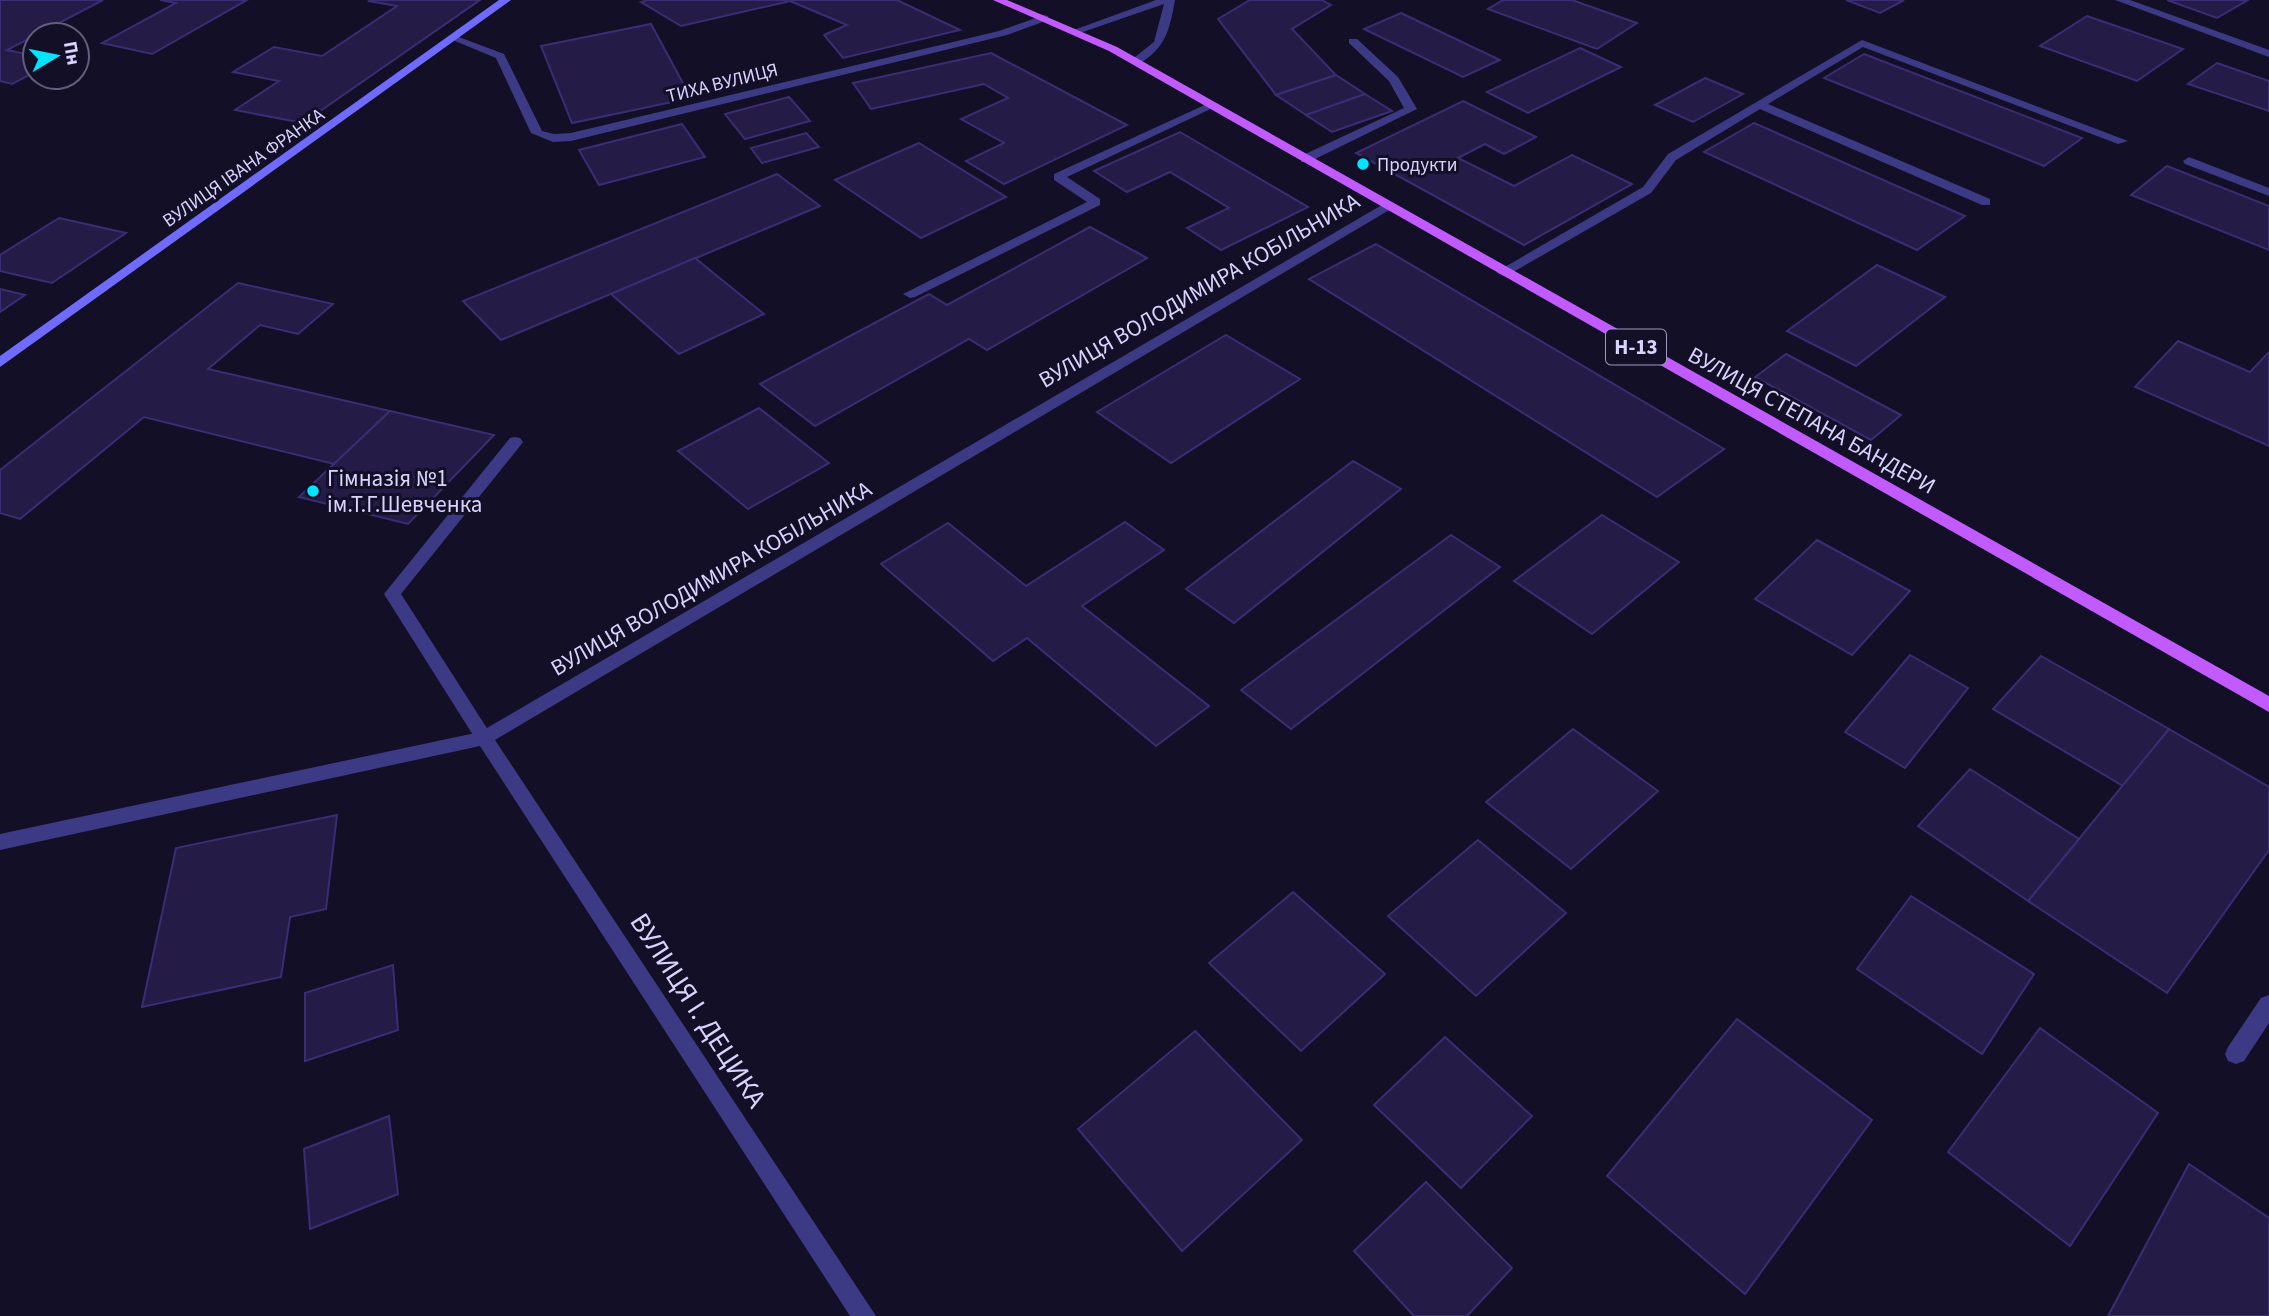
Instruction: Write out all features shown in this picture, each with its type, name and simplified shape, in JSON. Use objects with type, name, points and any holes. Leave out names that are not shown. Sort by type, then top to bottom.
[{"type":"main road","name":"ВУЛИЦЯ ІВАНА ФРАНКА","points":[[0,363],[506,0]]},
{"type":"main road","name":"ВУЛИЦЯ СТЕПАНА БАНДЕРИ","points":[[998,0],[1076,31],[1136,61],[2269,705]]},
{"type":"street","points":[[1076,31],[1168,0],[1163,38],[1154,52],[1136,61]]},
{"type":"street","points":[[2120,0],[2269,54]]},
{"type":"street","name":"ТИХА ВУЛИЦЯ","points":[[455,39],[500,57],[537,134],[553,138],[571,137],[1003,33],[1044,18]]},
{"type":"street","points":[[1305,159],[1411,109],[1394,79],[1353,41]]},
{"type":"street","points":[[1503,272],[1647,190],[1672,157],[1862,43],[2122,141]]},
{"type":"street","points":[[911,294],[1097,202],[1058,177],[1213,104]]},
{"type":"street","points":[[1760,105],[1986,202]]},
{"type":"street","points":[[2189,162],[2269,192]]},
{"type":"street","name":"ВУЛИЦЯ ВОЛОДИМИРА КОБІЛЬНИКА","points":[[0,842],[484,738],[1387,206]]},
{"type":"street","name":"ВУЛИЦЯ І. ДЕЦИКА","points":[[515,442],[392,594],[864,1316]]},
{"type":"street","points":[[2236,1054],[2269,1005]]},
{"type":"building","points":[[0,0],[103,0],[63,21],[21,21],[21,43],[7,50],[21,53],[21,79],[12,84],[0,81]]},
{"type":"building","points":[[160,0],[247,0],[152,54],[102,43],[176,3]]},
{"type":"building","points":[[370,0],[480,0],[303,123],[235,110],[279,81],[233,72],[274,47],[322,56],[397,6]]},
{"type":"building","points":[[795,0],[681,26],[641,2]]},
{"type":"building","points":[[897,0],[960,30],[843,58],[824,35],[847,25],[790,1]]},
{"type":"building","points":[[1250,0],[1322,0],[1331,5],[1292,29],[1336,75],[1276,95],[1218,19]]},
{"type":"building","points":[[1503,0],[1572,0],[1637,23],[1597,49],[1488,9]]},
{"type":"building","points":[[1846,0],[1904,0],[1880,13]]},
{"type":"building","points":[[2167,0],[2248,0],[2217,18]]},
{"type":"building","points":[[1401,13],[1500,60],[1463,77],[1364,29]]},
{"type":"building","points":[[2087,16],[2183,49],[2137,81],[2040,46]]},
{"type":"building","points":[[651,24],[691,98],[572,123],[541,46]]},
{"type":"building","points":[[1580,48],[1621,67],[1528,113],[1487,92]]},
{"type":"building","points":[[991,53],[1127,125],[1004,184],[966,161],[1004,143],[961,119],[1008,98],[984,84],[871,109],[853,83]]},
{"type":"building","points":[[1864,54],[2082,138],[2044,166],[1824,78]]},
{"type":"building","points":[[2217,63],[2269,81],[2269,111],[2188,84]]},
{"type":"building","points":[[1336,75],[1365,94],[1306,115],[1276,95]]},
{"type":"building","points":[[1705,78],[1743,94],[1693,122],[1655,105]]},
{"type":"building","points":[[1365,94],[1392,111],[1332,132],[1306,115]]},
{"type":"building","points":[[789,97],[810,121],[745,139],[725,114]]},
{"type":"building","points":[[1463,101],[1536,137],[1504,154],[1485,144],[1458,158],[1514,186],[1572,155],[1632,184],[1524,245],[1356,153]]},
{"type":"building","points":[[1754,123],[1965,216],[1917,250],[1704,152]]},
{"type":"building","points":[[682,124],[705,157],[599,185],[579,150]]},
{"type":"building","points":[[1180,132],[1308,207],[1221,250],[1187,228],[1229,208],[1170,172],[1127,192],[1094,171]]},
{"type":"building","points":[[806,133],[819,147],[762,163],[751,148]]},
{"type":"building","points":[[919,143],[1006,197],[921,238],[835,180]]},
{"type":"building","points":[[2167,166],[2269,206],[2269,250],[2131,195]]},
{"type":"building","points":[[777,174],[820,206],[501,340],[463,301]]},
{"type":"building","points":[[59,218],[126,233],[52,283],[0,271],[0,255]]},
{"type":"building","points":[[1090,227],[1147,258],[987,350],[969,339],[815,426],[760,384],[929,294],[947,305]]},
{"type":"building","points":[[1376,244],[1724,449],[1657,497],[1309,279]]},
{"type":"building","points":[[695,258],[764,314],[679,354],[611,294]]},
{"type":"building","points":[[1877,265],[1945,297],[1856,366],[1787,331]]},
{"type":"building","points":[[238,283],[333,304],[298,334],[260,325],[208,369],[390,411],[334,464],[144,417],[20,519],[0,513],[0,470]]},
{"type":"building","points":[[0,289],[25,295],[0,312]]},
{"type":"building","points":[[1226,335],[1300,379],[1171,463],[1097,412]]},
{"type":"building","points":[[2178,341],[2250,372],[2269,352],[2269,446],[2135,387]]},
{"type":"building","points":[[1786,354],[1901,415],[1871,440],[1755,377]]},
{"type":"building","points":[[759,408],[829,463],[748,509],[678,451]]},
{"type":"building","points":[[390,411],[494,435],[408,524],[299,497]]},
{"type":"building","points":[[1353,461],[1401,489],[1234,623],[1186,589]]},
{"type":"building","points":[[1602,515],[1679,562],[1592,634],[1514,581]]},
{"type":"building","points":[[1125,522],[1164,550],[1082,606],[1209,706],[1156,746],[1027,638],[993,661],[881,564],[948,523],[1026,586]]},
{"type":"building","points":[[1451,535],[1500,567],[1291,729],[1241,690]]},
{"type":"building","points":[[1817,540],[1910,591],[1852,655],[1755,599]]},
{"type":"building","points":[[1910,655],[1968,688],[1905,768],[1845,732]]},
{"type":"building","points":[[2041,656],[2169,729],[2123,786],[1993,709]]},
{"type":"building","points":[[1573,729],[1658,791],[1571,869],[1486,802]]},
{"type":"building","points":[[2169,729],[2269,787],[2269,850],[2167,993],[2028,901]]},
{"type":"building","points":[[1970,769],[2079,839],[2028,901],[1918,826]]},
{"type":"building","points":[[337,815],[326,909],[290,917],[281,977],[142,1007],[176,848]]},
{"type":"building","points":[[1478,840],[1566,913],[1476,996],[1388,916]]},
{"type":"building","points":[[1293,892],[1385,974],[1301,1051],[1209,963]]},
{"type":"building","points":[[1911,896],[2034,974],[1982,1054],[1857,969]]},
{"type":"building","points":[[393,965],[398,1030],[305,1061],[305,993]]},
{"type":"building","points":[[1737,1019],[1872,1120],[1745,1294],[1607,1176]]},
{"type":"building","points":[[2040,1028],[2158,1113],[2070,1246],[1948,1152]]},
{"type":"building","points":[[1195,1031],[1302,1140],[1182,1251],[1078,1129]]},
{"type":"building","points":[[1445,1037],[1532,1116],[1461,1188],[1374,1105]]},
{"type":"building","points":[[389,1116],[398,1194],[310,1229],[304,1149]]},
{"type":"building","points":[[2189,1164],[2269,1218],[2269,1316],[2108,1316]]},
{"type":"building","points":[[1426,1182],[1512,1268],[1467,1316],[1414,1316],[1354,1251]]},
{"type":"place","name":"Продукти","points":[[1363,164]]},
{"type":"place","name":"Гімназія №1 ім.Т.Г.Шевченка","points":[[313,491]]}]
